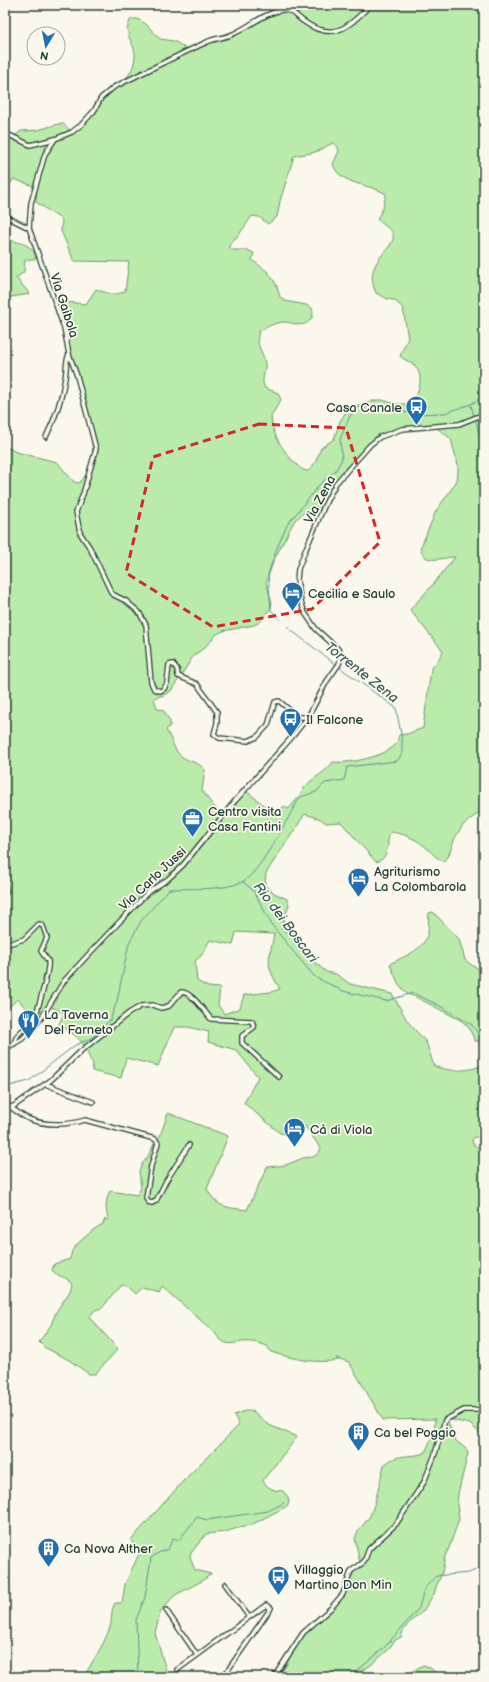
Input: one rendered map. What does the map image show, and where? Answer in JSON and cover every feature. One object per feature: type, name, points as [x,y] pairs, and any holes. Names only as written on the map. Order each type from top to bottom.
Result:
[{"type":"street","points":[[5,133],[30,145],[55,139],[72,132],[82,125],[94,111],[101,98],[114,87],[209,41],[233,34],[273,12],[288,10],[295,13],[314,28],[333,31],[341,30],[351,23],[370,5]]},
{"type":"street","points":[[5,216],[29,228],[31,203],[34,191],[45,154],[55,139]]},
{"type":"street","name":"Via Gaibola","points":[[29,228],[64,328],[69,354],[65,361],[65,379],[56,412],[46,437]]},
{"type":"street","points":[[69,354],[77,376],[96,449],[83,494],[76,512],[80,533],[90,548],[112,594],[126,601],[139,612],[146,625],[151,682],[154,689],[160,691],[164,689],[167,683],[169,665],[173,664],[177,669],[178,676],[197,684],[217,712],[217,722],[214,734],[219,738],[248,741],[257,737],[268,725],[275,702],[279,701],[298,718],[308,717]]},
{"type":"street","name":"Via Zena","points":[[332,673],[339,664],[341,655],[338,650],[316,629],[305,613],[301,602],[297,580],[298,569],[305,551],[326,502],[336,483],[370,445],[380,437],[402,429],[459,424],[484,414]]},
{"type":"street","name":"Via Carlo Jussi","points":[[5,1050],[32,1030],[42,1017],[64,981],[147,893],[168,879],[183,865],[235,800],[308,717],[332,673]]},
{"type":"street","points":[[5,885],[5,894]]},
{"type":"street","points":[[5,945],[24,938],[39,924],[43,926],[46,938],[41,951],[48,961],[48,969],[35,1015],[32,1021],[16,1036],[14,1044]]},
{"type":"street","points":[[10,1107],[46,1084],[81,1051],[129,1013],[141,1006],[153,1005],[160,1008],[169,1006],[178,994],[184,992],[190,995],[211,1019],[252,1020],[254,1026],[242,1036],[242,1043],[279,1077]]},
{"type":"street","points":[[46,1084],[93,1102]]},
{"type":"street","points":[[5,1105],[36,1121],[52,1123],[78,1122],[85,1120],[155,1139],[158,1144],[151,1166],[146,1198],[148,1202],[152,1203],[156,1201],[166,1181],[189,1146]]},
{"type":"street","points":[[274,1677],[303,1632],[331,1608],[343,1594],[351,1571],[364,1562],[369,1549],[396,1524],[424,1482],[434,1457],[445,1420],[464,1410],[484,1410]]},
{"type":"street","points":[[225,1584],[249,1617]]},
{"type":"street","points":[[176,1670],[266,1605],[271,1608],[223,1677]]},
{"type":"street","points":[[166,1610],[197,1655]]},
{"type":"highlighted area","points":[[259,424],[346,428],[380,542],[312,609],[213,627],[126,573],[153,457]]},
{"type":"green space","points":[[270,5],[484,5],[484,809],[463,825],[455,838],[448,857],[443,861],[437,858],[416,840],[408,836],[390,832],[386,854],[381,860],[376,862],[341,822],[326,823],[321,819],[305,814],[266,873],[265,885],[274,893],[287,899],[289,905],[281,929],[290,934],[299,948],[326,972],[336,974],[350,984],[392,994],[408,1022],[426,1042],[434,1066],[452,1070],[466,1070],[479,1067],[484,1064],[484,1136],[475,1137],[472,1140],[473,1144],[484,1152],[484,1266],[481,1265],[484,1267],[484,1437],[470,1424],[447,1419],[455,1440],[466,1449],[468,1453],[458,1494],[457,1504],[459,1519],[445,1556],[442,1573],[434,1594],[423,1611],[409,1623],[403,1631],[401,1637],[394,1641],[389,1649],[371,1665],[352,1677],[277,1677],[287,1664],[298,1637],[337,1599],[347,1576],[354,1567],[360,1563],[355,1539],[357,1533],[370,1516],[384,1465],[398,1457],[425,1453],[434,1432],[435,1419],[383,1420],[349,1362],[336,1358],[339,1360],[305,1360],[271,1352],[267,1346],[253,1342],[231,1344],[223,1342],[215,1333],[162,1286],[159,1292],[142,1287],[135,1294],[127,1286],[121,1285],[102,1308],[95,1310],[89,1317],[118,1349],[95,1374],[89,1374],[69,1360],[44,1347],[39,1342],[51,1325],[56,1312],[70,1291],[72,1284],[67,1279],[54,1273],[52,1270],[54,1264],[70,1259],[72,1251],[76,1245],[93,1230],[103,1224],[105,1219],[109,1220],[106,1206],[110,1191],[137,1195],[141,1188],[139,1171],[160,1136],[168,1113],[228,1136],[207,1189],[211,1196],[223,1206],[247,1210],[267,1167],[286,1165],[303,1158],[313,1157],[318,1154],[321,1149],[305,1126],[299,1124],[286,1134],[280,1133],[244,1103],[258,1077],[236,1050],[208,1042],[209,1032],[188,1027],[174,1027],[158,1066],[126,1058],[121,1078],[92,1071],[93,1063],[84,1045],[74,1035],[59,1024],[64,1013],[49,1006],[37,1022],[18,999],[5,1010],[5,446],[16,452],[57,462],[74,482],[79,483],[87,473],[91,464],[93,453],[92,441],[67,343],[54,301],[86,304],[96,289],[110,294],[122,293],[125,291],[129,262],[74,261],[61,231],[62,220],[36,202],[37,187],[13,179],[5,195],[5,136],[12,138],[21,131],[38,130],[62,123],[71,131],[86,120],[94,111],[101,98],[131,72],[135,52],[128,34],[128,25],[131,19],[137,19],[146,24],[160,39],[174,41],[185,48],[192,48],[215,39],[227,37],[271,13]],"holes":[[[333,143],[338,147],[339,151],[333,164],[336,171],[348,180],[386,194],[383,208],[377,219],[392,232],[393,240],[376,264],[373,272],[373,282],[376,293],[388,299],[394,300],[403,308],[408,338],[400,356],[417,369],[420,384],[411,404],[395,404],[377,400],[351,407],[340,421],[334,439],[321,448],[316,461],[309,471],[306,471],[301,469],[284,450],[273,429],[271,416],[281,400],[278,393],[265,388],[263,379],[265,364],[258,345],[258,336],[259,331],[280,322],[301,325],[307,323],[313,316],[312,308],[306,305],[285,301],[280,297],[276,284],[268,272],[252,260],[254,253],[247,250],[231,250],[229,246],[252,216],[259,217],[268,224],[277,217],[280,201],[294,156],[312,153]],[[437,428],[451,439],[458,465],[457,480],[436,511],[420,549],[423,554],[430,559],[455,557],[410,610],[443,651],[436,664],[432,666],[423,728],[407,734],[399,735],[396,744],[384,753],[357,761],[333,762],[327,769],[305,787],[288,809],[284,806],[276,815],[245,790],[224,813],[215,808],[202,791],[205,770],[199,765],[184,758],[176,751],[166,730],[170,726],[170,721],[163,710],[157,709],[154,698],[171,691],[194,655],[204,648],[217,634],[223,631],[254,625],[260,622],[271,608],[272,603],[266,582],[274,560],[295,520],[305,512],[321,509],[334,488],[380,436],[406,429]],[[236,932],[274,934],[269,962],[272,973],[280,989],[271,992],[244,995],[240,1008],[224,1014],[218,1005],[220,988],[208,987],[197,981],[195,961],[201,956],[210,940],[233,945]]]},
{"type":"green space","points":[[9,240],[27,245],[35,254],[36,259],[25,260],[24,272],[16,278],[30,294],[5,298],[5,242]]},
{"type":"green space","points":[[433,912],[459,939],[465,960],[484,971],[484,1042],[475,1041],[469,1028],[462,1021],[416,997],[407,994],[398,983],[390,964],[413,952],[423,944],[428,932],[429,913]]},
{"type":"green space","points":[[245,1411],[253,1411],[269,1425],[297,1437],[263,1480],[266,1485],[271,1488],[283,1491],[288,1497],[289,1502],[287,1506],[251,1525],[225,1532],[206,1534],[191,1553],[190,1558],[195,1570],[211,1574],[202,1581],[175,1595],[161,1610],[155,1633],[168,1677],[84,1677],[107,1636],[115,1603],[122,1603],[125,1584],[139,1554],[131,1540],[185,1479],[239,1425],[234,1415]]},
{"type":"green space","points":[[423,1665],[429,1667],[441,1677],[403,1677]]},
{"type":"waterway","name":"Torrente Zena","points":[[336,665],[291,630],[271,610],[268,574],[287,525],[321,483],[336,470],[342,459],[340,439],[350,416],[357,407],[384,408],[414,414],[445,413],[471,404],[484,396]]},
{"type":"waterway","points":[[471,405],[474,416]]},
{"type":"waterway","points":[[476,421],[484,453]]},
{"type":"waterway","name":"Torrente Zena","points":[[5,1087],[29,1081],[74,1046],[93,1037],[110,1020],[117,1001],[129,943],[141,921],[169,889],[216,888],[242,882],[249,877],[265,857],[300,797],[316,792],[325,783],[344,780],[347,767],[397,761],[402,754],[402,739],[396,708],[339,667]]},
{"type":"waterway","name":"Rio dei Boscari","points":[[243,882],[253,890],[272,925],[315,977],[343,991],[386,1001],[413,993],[440,1006],[472,1025],[480,1036],[484,1037]]},
{"type":"waterway","points":[[138,1677],[136,1620],[145,1597],[151,1558],[168,1549],[173,1538],[179,1540],[197,1517],[207,1520],[268,1511],[284,1503]]},
{"type":"waterway","points":[[350,1677],[384,1648],[419,1608],[424,1589],[436,1576],[469,1573],[484,1566]]},
{"type":"place","name":"Casa Canale","points":[[417,426]]},
{"type":"place","name":"Cecilia e Saulo","points":[[293,612]]},
{"type":"place","name":"Il Falcone","points":[[291,738]]},
{"type":"place","name":"Centro visita Casa Fantini","points":[[193,838]]},
{"type":"place","name":"Agriturismo La Colombarola","points":[[358,898]]},
{"type":"place","name":"La Taverna Del Farneto","points":[[29,1040]]},
{"type":"place","name":"Cà di Viola","points":[[295,1148]]},
{"type":"place","name":"Ca bel Poggio","points":[[358,1452]]},
{"type":"place","name":"Ca Nova Alther","points":[[49,1568]]},
{"type":"place","name":"Villaggio Martino Don Min","points":[[279,1596]]}]
